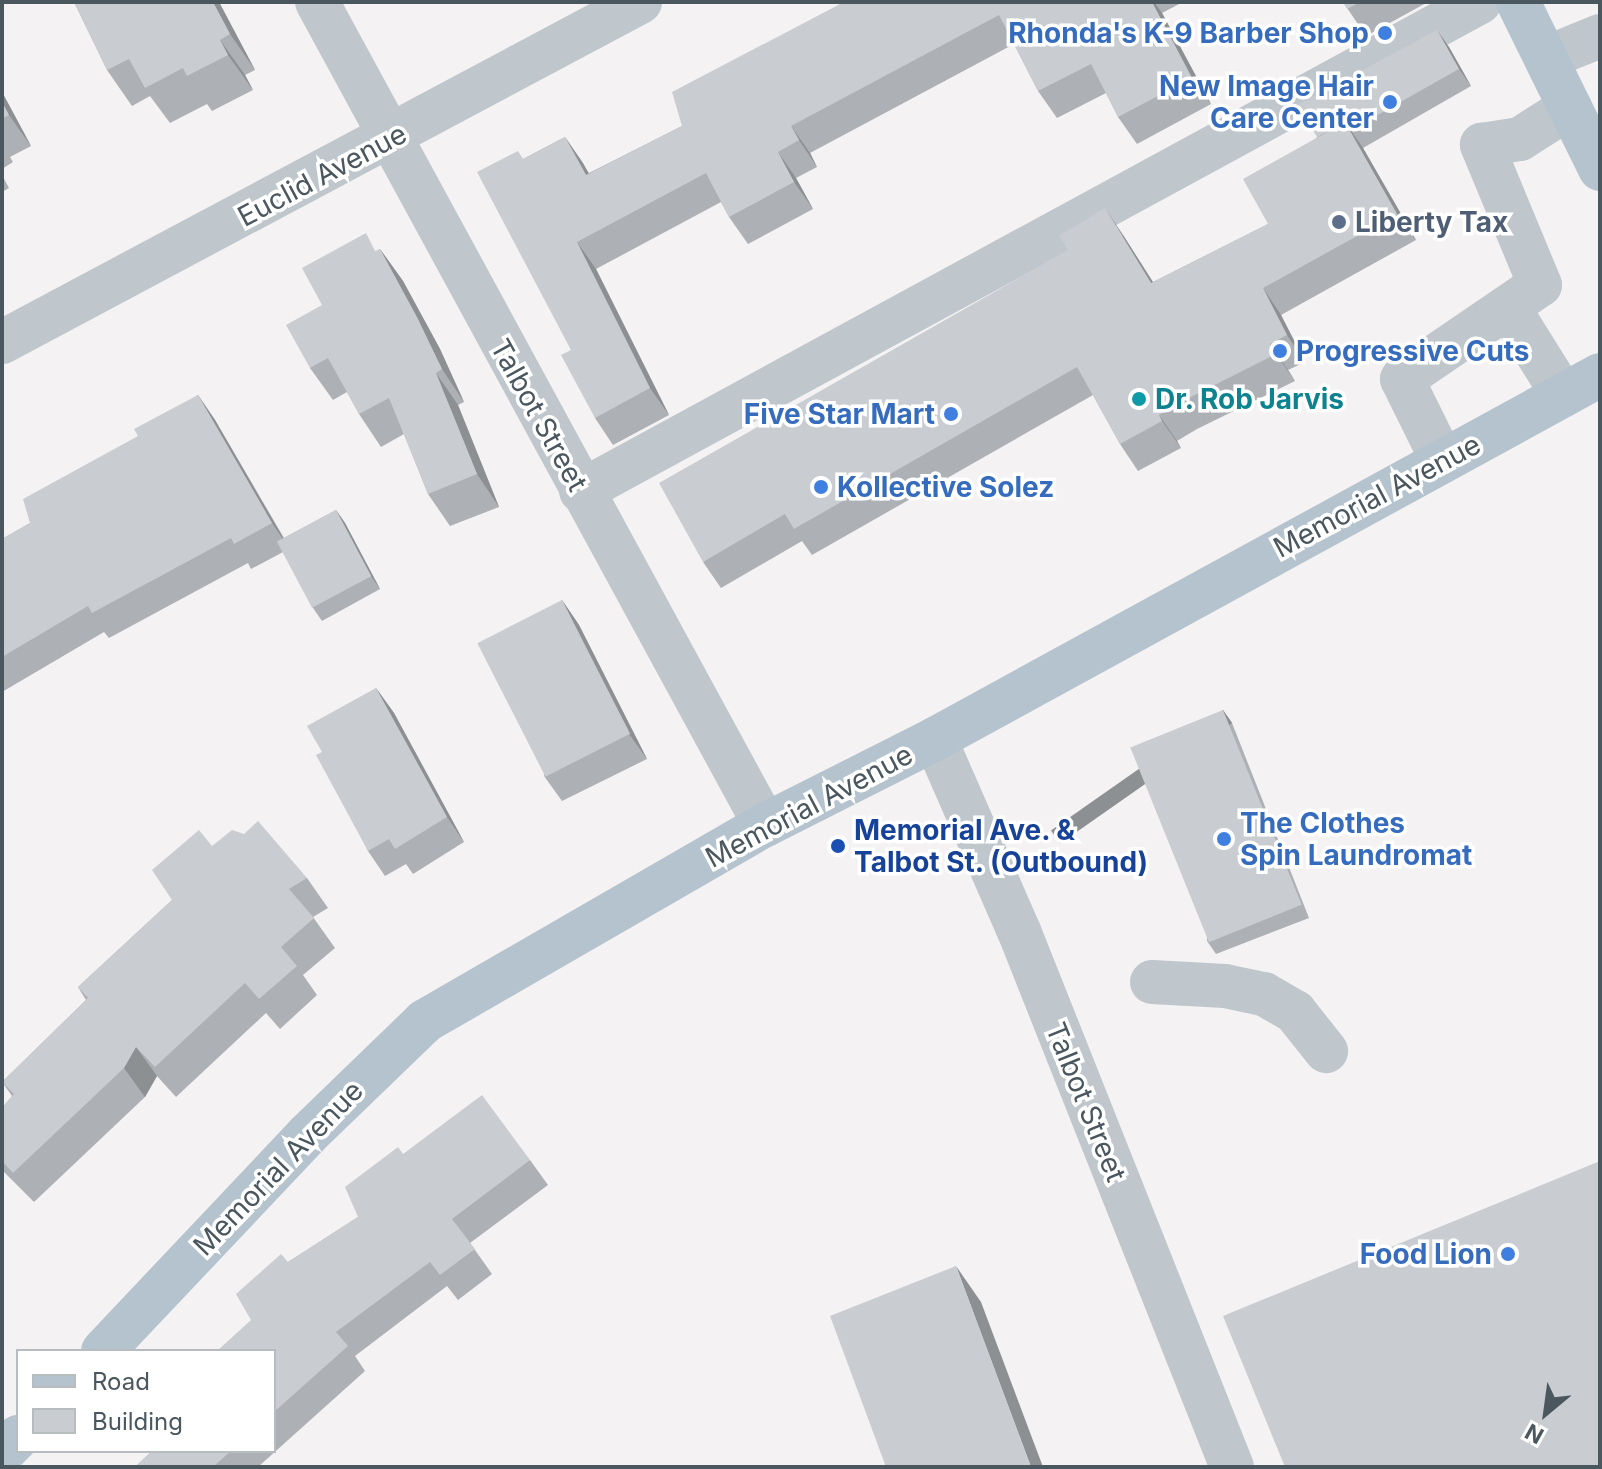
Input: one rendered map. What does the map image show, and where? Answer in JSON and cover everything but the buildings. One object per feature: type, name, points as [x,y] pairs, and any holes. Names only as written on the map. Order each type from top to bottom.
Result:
[{"type":"main road","points":[[1518,2],[1600,169]]},
{"type":"main road","name":"Memorial Avenue","points":[[105,1349],[307,1135],[425,1021],[765,825],[935,739],[1582,385]]},
{"type":"street","name":"Talbot Street","points":[[317,2],[389,140],[765,825]]},
{"type":"street","name":"Euclid Avenue","points":[[2,342],[389,140],[640,2]]},
{"type":"street","points":[[581,491],[1480,2]]},
{"type":"street","points":[[1546,58],[1600,36]]},
{"type":"street","points":[[1442,460],[1402,379],[1540,285],[1482,145],[1520,139],[1570,107]]},
{"type":"street","points":[[1508,307],[1582,385]]},
{"type":"street","name":"Talbot Street","points":[[935,739],[1019,931],[1232,1467]]},
{"type":"street","points":[[1152,982],[1225,986],[1264,994],[1295,1012],[1326,1051]]},
{"type":"place","name":"Rhonda's K-9 Barber Shop","points":[[1385,33]]},
{"type":"place","name":"New Image Hair Care Center","points":[[1390,102]]},
{"type":"place","name":"Liberty Tax","points":[[1339,222]]},
{"type":"place","name":"Progressive Cuts","points":[[1280,351]]},
{"type":"place","name":"Dr. Rob Jarvis","points":[[1139,399]]},
{"type":"place","name":"Five Star Mart","points":[[951,414]]},
{"type":"place","name":"Kollective Solez","points":[[821,487]]},
{"type":"place","name":"The Clothes Spin Laundromat","points":[[1224,839]]},
{"type":"place","name":"Memorial Ave. & Talbot St. (Outbound)","points":[[838,846]]},
{"type":"place","name":"Food Lion","points":[[1508,1254]]}]
